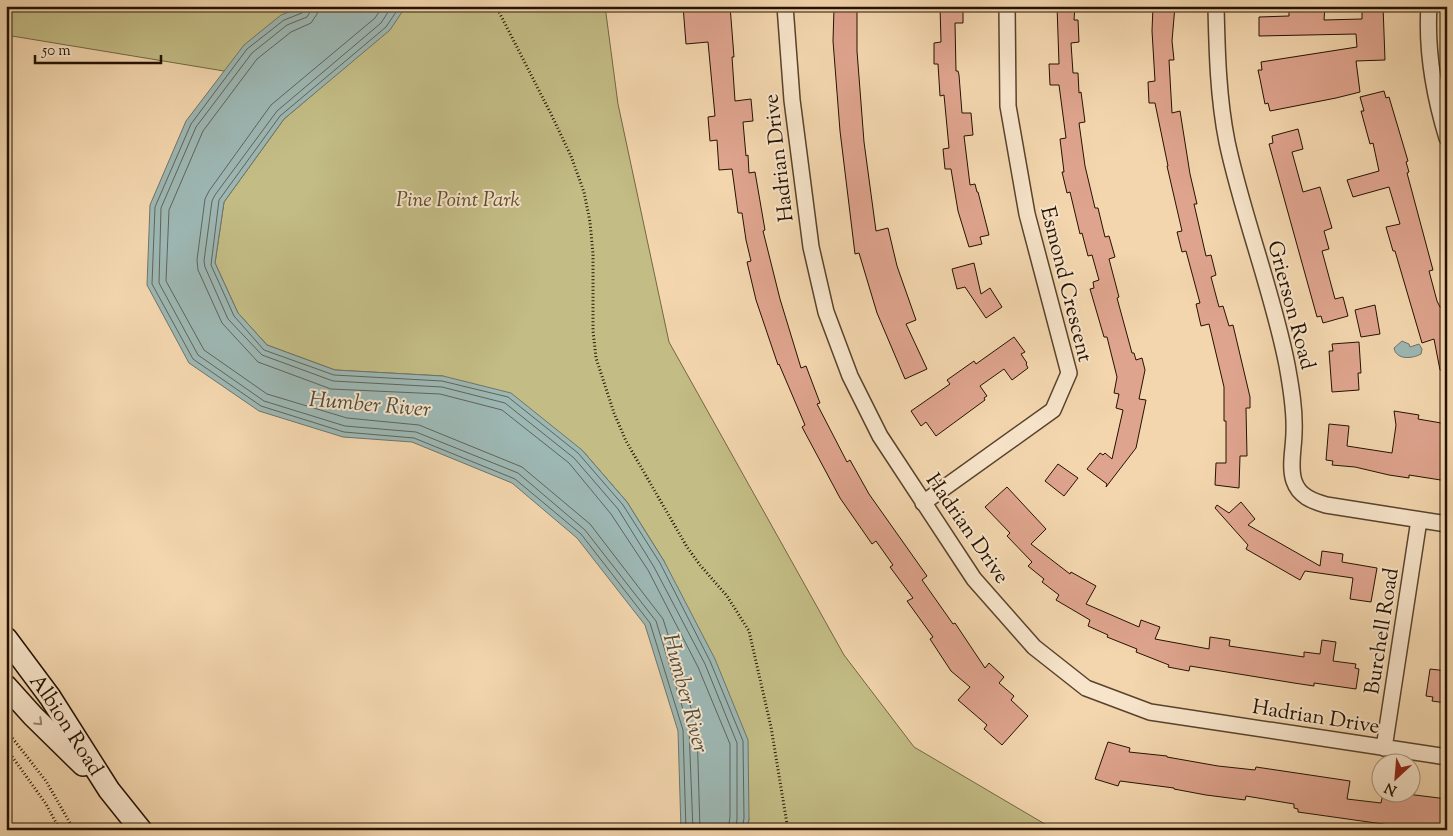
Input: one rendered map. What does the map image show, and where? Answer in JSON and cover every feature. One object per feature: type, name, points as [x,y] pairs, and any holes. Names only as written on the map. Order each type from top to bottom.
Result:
[{"type":"main road","name":"Albion Road","points":[[6,638],[50,697],[109,790],[141,830]]},
{"type":"main road","name":"Albion Road","points":[[6,686],[33,716],[109,790]]},
{"type":"street","name":"Hadrian Drive","points":[[785,6],[792,100],[811,247],[826,312],[850,376],[880,436],[974,579],[1016,627],[1034,647],[1086,688],[1150,712],[1447,757]]},
{"type":"street","name":"Esmond Crescent","points":[[923,503],[1053,410],[1069,373],[1027,214],[1008,106],[1007,6]]},
{"type":"street","name":"Grierson Road","points":[[1216,6],[1217,54],[1227,141],[1281,341],[1291,388],[1294,430],[1292,470],[1294,482],[1299,491],[1306,497],[1326,506],[1447,524]]},
{"type":"street","points":[[1430,6],[1430,58],[1437,105],[1447,138]]},
{"type":"street","name":"Burchell Road","points":[[1384,748],[1419,520]]},
{"type":"path","points":[[496,6],[552,114],[571,156],[584,192],[590,222],[593,254],[593,331],[596,358],[614,413],[626,441],[687,547],[727,596],[749,631],[770,727],[788,830]]},
{"type":"path","points":[[6,730],[46,781],[74,830]]},
{"type":"path","points":[[6,748],[46,804],[60,830]]},
{"type":"green space","name":"Pine Point Park","points":[[6,6],[605,6],[618,104],[669,342],[844,655],[914,747],[1055,830],[747,830],[749,819],[664,561],[627,502],[582,450],[443,376],[335,370],[267,345],[238,313],[215,263],[224,202],[284,119],[317,91],[224,71],[6,35]]},
{"type":"water","name":"Humber River","points":[[305,6],[406,6],[390,30],[284,119],[224,202],[215,263],[238,313],[267,345],[335,370],[443,376],[511,393],[582,450],[627,502],[664,561],[715,659],[748,740],[749,819],[747,830],[681,830],[678,731],[645,625],[577,538],[512,483],[412,442],[343,437],[259,411],[189,363],[147,285],[150,205],[186,121],[244,45],[281,15]]},
{"type":"water","points":[[1402,341],[1409,344],[1410,347],[1419,344],[1422,349],[1421,354],[1413,357],[1398,355],[1394,348]]},
{"type":"building","points":[[683,6],[730,6],[735,101],[751,99],[753,121],[743,122],[749,173],[755,172],[765,230],[763,231],[780,299],[801,368],[806,366],[820,403],[817,404],[847,462],[850,460],[869,494],[927,576],[922,580],[953,624],[955,623],[985,668],[989,663],[1004,677],[999,683],[1014,696],[1011,700],[1028,716],[1002,745],[984,729],[987,725],[958,700],[970,687],[951,671],[930,639],[933,637],[907,601],[913,598],[890,567],[893,565],[876,541],[872,544],[840,498],[802,427],[805,425],[778,365],[756,300],[747,262],[751,261],[742,213],[738,213],[732,169],[719,170],[717,140],[710,141],[708,117],[715,116],[708,42],[686,44]]},
{"type":"building","points":[[940,6],[963,6],[963,23],[955,23],[956,71],[958,71],[959,75],[962,113],[971,113],[973,135],[964,136],[970,185],[975,184],[989,235],[980,237],[982,244],[969,247],[958,211],[951,169],[945,169],[943,149],[949,148],[944,95],[940,96],[938,64],[934,64],[934,43],[941,42]]},
{"type":"building","points":[[1057,6],[1075,6],[1074,20],[1078,20],[1079,42],[1071,43],[1073,73],[1078,73],[1079,93],[1081,92],[1085,122],[1079,123],[1085,166],[1095,208],[1098,208],[1105,237],[1109,236],[1115,257],[1109,259],[1132,353],[1134,353],[1136,360],[1142,358],[1145,370],[1139,399],[1146,400],[1136,448],[1106,487],[1107,484],[1087,469],[1100,453],[1103,455],[1105,453],[1112,459],[1123,410],[1116,408],[1119,394],[1114,393],[1117,377],[1107,337],[1104,337],[1090,289],[1094,288],[1093,282],[1099,280],[1092,255],[1088,256],[1082,233],[1080,234],[1070,192],[1067,193],[1062,172],[1064,172],[1060,139],[1066,138],[1059,85],[1050,85],[1049,64],[1059,64]]},
{"type":"building","points":[[1153,6],[1175,6],[1172,41],[1174,60],[1169,60],[1172,113],[1180,111],[1197,204],[1194,204],[1206,256],[1211,255],[1216,275],[1211,277],[1219,307],[1223,306],[1229,326],[1233,325],[1250,397],[1250,408],[1246,408],[1247,456],[1240,456],[1239,488],[1215,485],[1216,463],[1226,463],[1224,387],[1209,324],[1201,326],[1196,304],[1200,303],[1186,251],[1182,252],[1177,232],[1182,231],[1155,103],[1149,103],[1148,82],[1155,81],[1152,31]]},
{"type":"building","points":[[1289,6],[1325,6],[1324,20],[1362,19],[1362,6],[1383,6],[1385,60],[1356,61],[1360,92],[1270,111],[1268,103],[1265,104],[1258,70],[1262,70],[1261,62],[1357,47],[1356,34],[1259,36],[1259,17],[1289,16]]},
{"type":"building","points":[[834,8],[857,8],[857,51],[864,142],[876,231],[888,228],[897,266],[916,320],[906,324],[927,369],[905,379],[877,313],[859,253],[855,254],[840,131],[833,41]]},
{"type":"building","points":[[1384,91],[1386,98],[1389,97],[1408,161],[1406,162],[1409,172],[1407,173],[1433,270],[1429,271],[1437,301],[1440,307],[1444,307],[1447,317],[1447,370],[1440,370],[1434,339],[1422,343],[1386,227],[1400,224],[1389,187],[1353,197],[1347,180],[1379,171],[1373,143],[1370,144],[1361,111],[1364,111],[1360,97]]},
{"type":"building","points":[[1298,129],[1303,149],[1292,152],[1303,192],[1320,187],[1332,228],[1324,231],[1329,249],[1322,251],[1335,299],[1343,297],[1348,316],[1323,323],[1321,316],[1317,317],[1269,144],[1273,143],[1272,136]]},
{"type":"building","points":[[974,263],[981,294],[990,288],[1002,307],[986,318],[965,287],[957,289],[952,269]]},
{"type":"building","points":[[1375,305],[1380,334],[1361,337],[1355,310]]},
{"type":"building","points":[[1014,337],[1025,352],[1021,354],[1028,368],[1012,380],[1004,369],[980,386],[987,396],[984,398],[985,400],[936,436],[926,422],[921,426],[911,411],[950,384],[947,380],[974,361],[976,364]]},
{"type":"building","points":[[1359,342],[1361,373],[1358,373],[1359,390],[1332,392],[1329,351],[1333,351],[1332,344]]},
{"type":"building","points":[[1394,411],[1419,415],[1418,419],[1447,424],[1442,459],[1447,460],[1447,481],[1409,475],[1409,478],[1389,475],[1355,467],[1332,465],[1333,461],[1326,460],[1329,424],[1349,426],[1347,446],[1392,453],[1396,425]]},
{"type":"building","points":[[1058,464],[1078,478],[1064,496],[1045,481]]},
{"type":"building","points":[[1007,487],[1046,529],[1031,544],[1070,574],[1071,572],[1096,586],[1086,604],[1139,627],[1141,620],[1160,627],[1155,639],[1209,649],[1210,637],[1230,640],[1229,646],[1304,657],[1304,652],[1320,654],[1322,640],[1336,642],[1333,661],[1356,664],[1355,668],[1359,669],[1356,689],[1314,683],[1314,686],[1190,666],[1189,671],[1168,667],[1169,665],[1136,652],[1137,649],[1107,637],[1108,635],[1088,626],[1090,620],[1056,600],[1059,595],[1042,582],[1044,579],[1028,566],[1032,562],[1007,536],[1010,533],[985,507]]},
{"type":"building","points":[[1241,502],[1255,519],[1248,525],[1320,566],[1322,551],[1343,554],[1342,562],[1377,568],[1371,602],[1350,599],[1353,578],[1305,571],[1300,580],[1246,549],[1248,545],[1215,508],[1217,505],[1229,513]]},
{"type":"building","points":[[1430,669],[1447,671],[1446,703],[1432,701],[1433,697],[1426,696]]},
{"type":"building","points":[[1108,742],[1130,748],[1129,752],[1167,756],[1218,766],[1255,770],[1256,767],[1350,781],[1347,799],[1370,802],[1370,804],[1420,804],[1420,796],[1447,799],[1447,830],[1429,830],[1298,812],[1298,809],[1294,808],[1294,804],[1246,796],[1245,800],[1120,781],[1118,786],[1095,779]]}]
